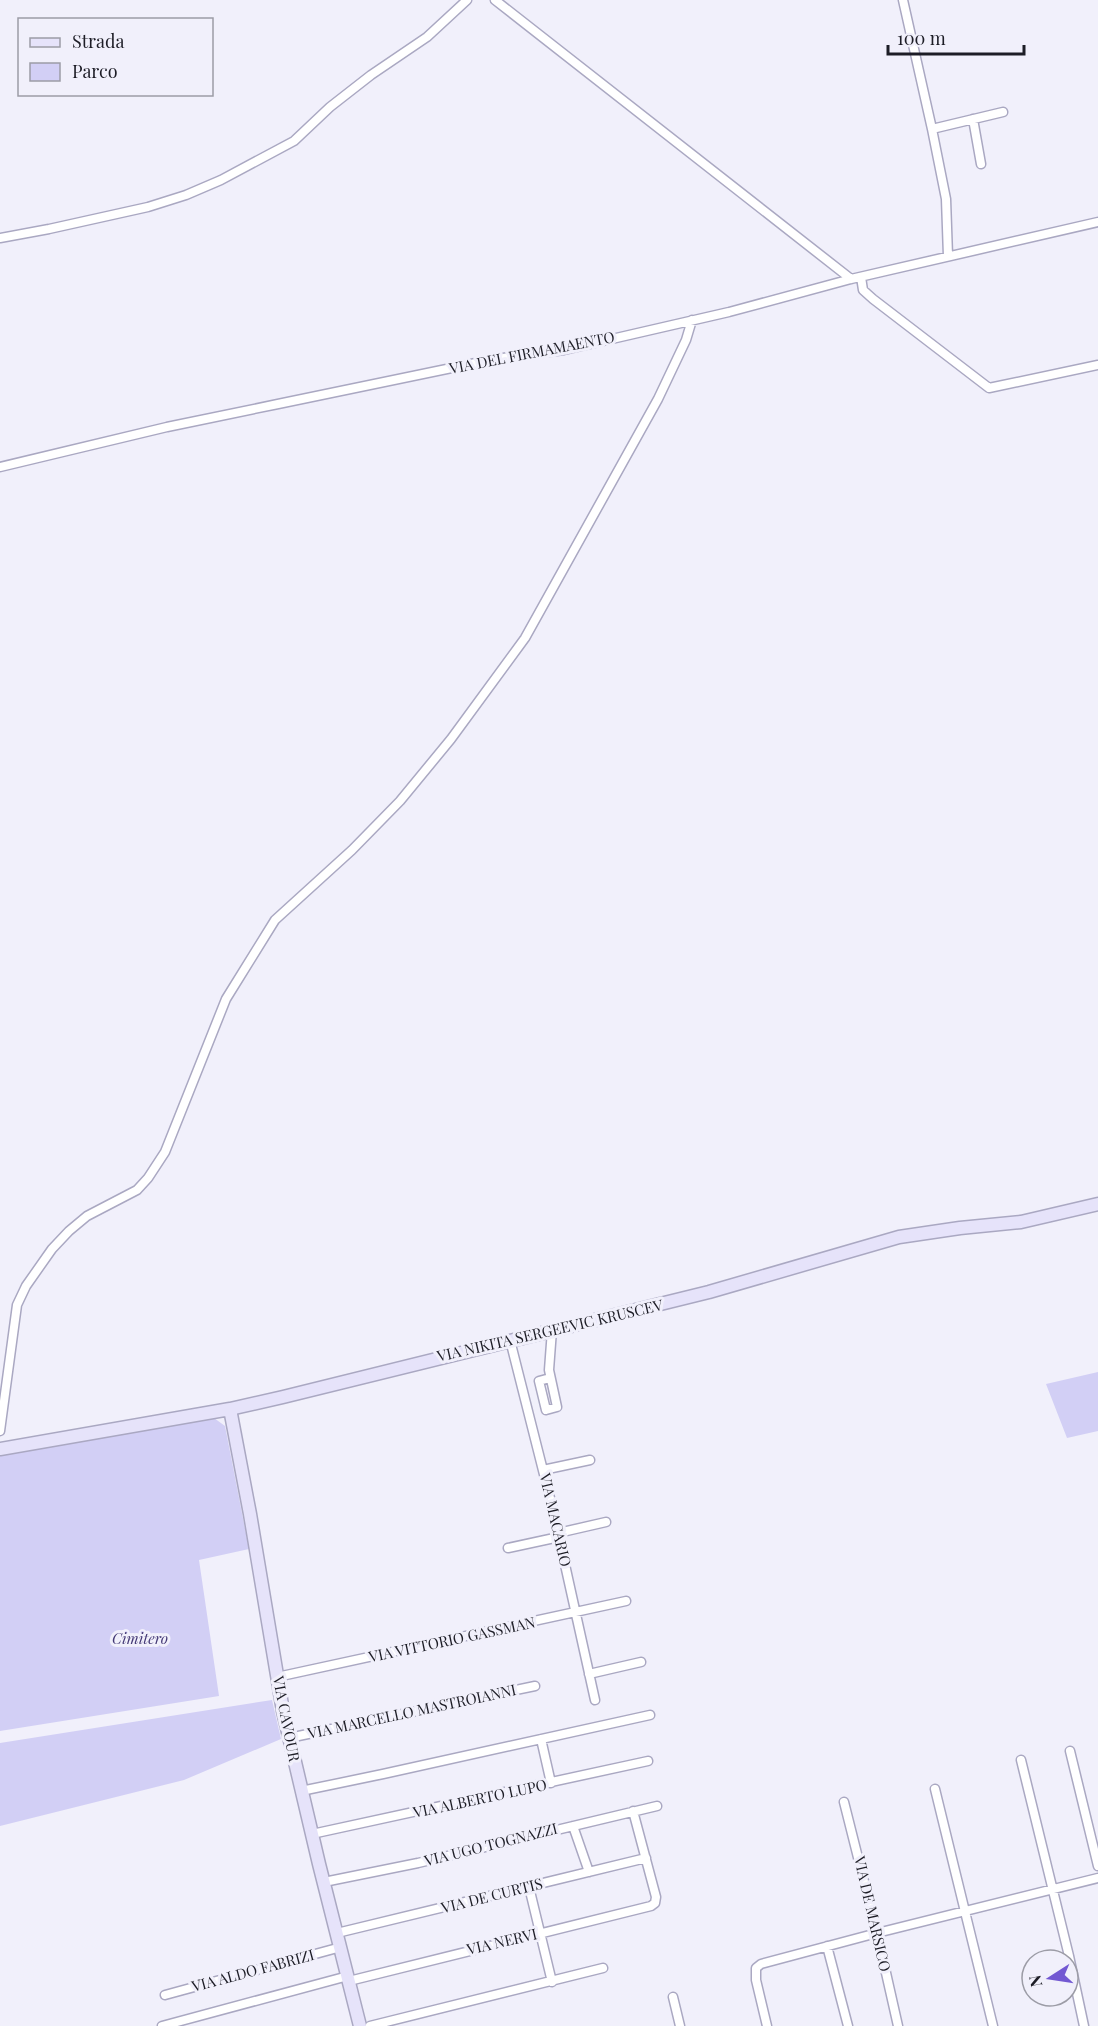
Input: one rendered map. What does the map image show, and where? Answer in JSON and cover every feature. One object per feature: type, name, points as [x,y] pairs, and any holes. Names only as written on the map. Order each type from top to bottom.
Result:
[{"type":"main road","name":"VIA NIKITA SERGEEVIC KRUSCEV","points":[[0,1449],[230,1409],[709,1292],[899,1236],[1021,1222],[1098,1204]]},
{"type":"main road","name":"VIA CAVOUR","points":[[230,1409],[289,1738],[360,2026]]},
{"type":"street","points":[[0,238],[148,207],[186,195],[221,180],[294,141],[330,107],[371,75],[427,37],[467,0]]},
{"type":"street","points":[[495,0],[856,278],[863,290],[873,299],[989,388],[1098,365]]},
{"type":"street","points":[[903,0],[946,199],[948,256]]},
{"type":"street","points":[[932,129],[1003,112]]},
{"type":"street","points":[[973,120],[981,164]]},
{"type":"street","name":"VIA DEL FIRMAMAENTO","points":[[0,467],[256,408],[495,359],[564,350],[856,278],[1098,222]]},
{"type":"street","points":[[0,1431],[17,1305],[26,1286],[52,1249],[69,1231],[87,1216],[137,1190],[148,1178],[165,1152],[226,999],[276,920],[352,850],[400,801],[451,739],[525,638],[658,399],[686,340],[692,320]]},
{"type":"street","points":[[550,1378],[539,1381],[546,1410],[557,1407],[550,1378],[552,1330]]},
{"type":"street","name":"VIA MACARIO","points":[[510,1340],[559,1535],[595,1700]]},
{"type":"street","points":[[527,1409],[544,1405]]},
{"type":"street","points":[[543,1470],[590,1460]]},
{"type":"street","points":[[508,1548],[606,1522]]},
{"type":"street","name":"VIA VITTORIO GASSMAN","points":[[277,1677],[626,1601]]},
{"type":"street","points":[[589,1674],[641,1662]]},
{"type":"street","name":"VIA MARCELLO MASTROIANNI","points":[[289,1738],[535,1686]]},
{"type":"street","points":[[301,1791],[650,1715]]},
{"type":"street","points":[[541,1739],[551,1783]]},
{"type":"street","points":[[1070,1751],[1098,1866]]},
{"type":"street","points":[[1021,1760],[1084,2026]]},
{"type":"street","name":"VIA ALBERTO LUPO","points":[[312,1834],[648,1761]]},
{"type":"street","points":[[934,1789],[993,2026]]},
{"type":"street","name":"VIA DE MARSICO","points":[[844,1802],[878,1933],[898,2026]]},
{"type":"street","name":"VIA UGO TOGNAZZI","points":[[324,1882],[418,1863],[657,1806]]},
{"type":"street","points":[[633,1811],[646,1858]]},
{"type":"street","points":[[573,1826],[589,1872]]},
{"type":"street","name":"VIA DE CURTIS","points":[[338,1933],[646,1858]]},
{"type":"street","name":"VIA NERVI","points":[[162,2026],[348,1978],[651,1906],[655,1903],[656,1897],[646,1858]]},
{"type":"street","points":[[767,2026],[756,1980],[756,1968],[761,1964],[1098,1878]]},
{"type":"street","points":[[529,1887],[552,1982]]},
{"type":"street","points":[[827,1946],[848,2026]]},
{"type":"street","name":"VIA ALDO FABRIZI","points":[[165,1995],[341,1947]]},
{"type":"street","points":[[370,2026],[603,1968]]},
{"type":"street","points":[[673,1996],[680,2026]]},
{"type":"green space","points":[[1098,1372],[1098,1431],[1067,1438],[1046,1384]]},
{"type":"green space","name":"Cimitero","points":[[214,1418],[225,1426],[249,1549],[199,1560],[219,1696],[0,1731],[0,1455]]},
{"type":"green space","points":[[272,1700],[281,1739],[184,1780],[0,1826],[0,1743]]}]
